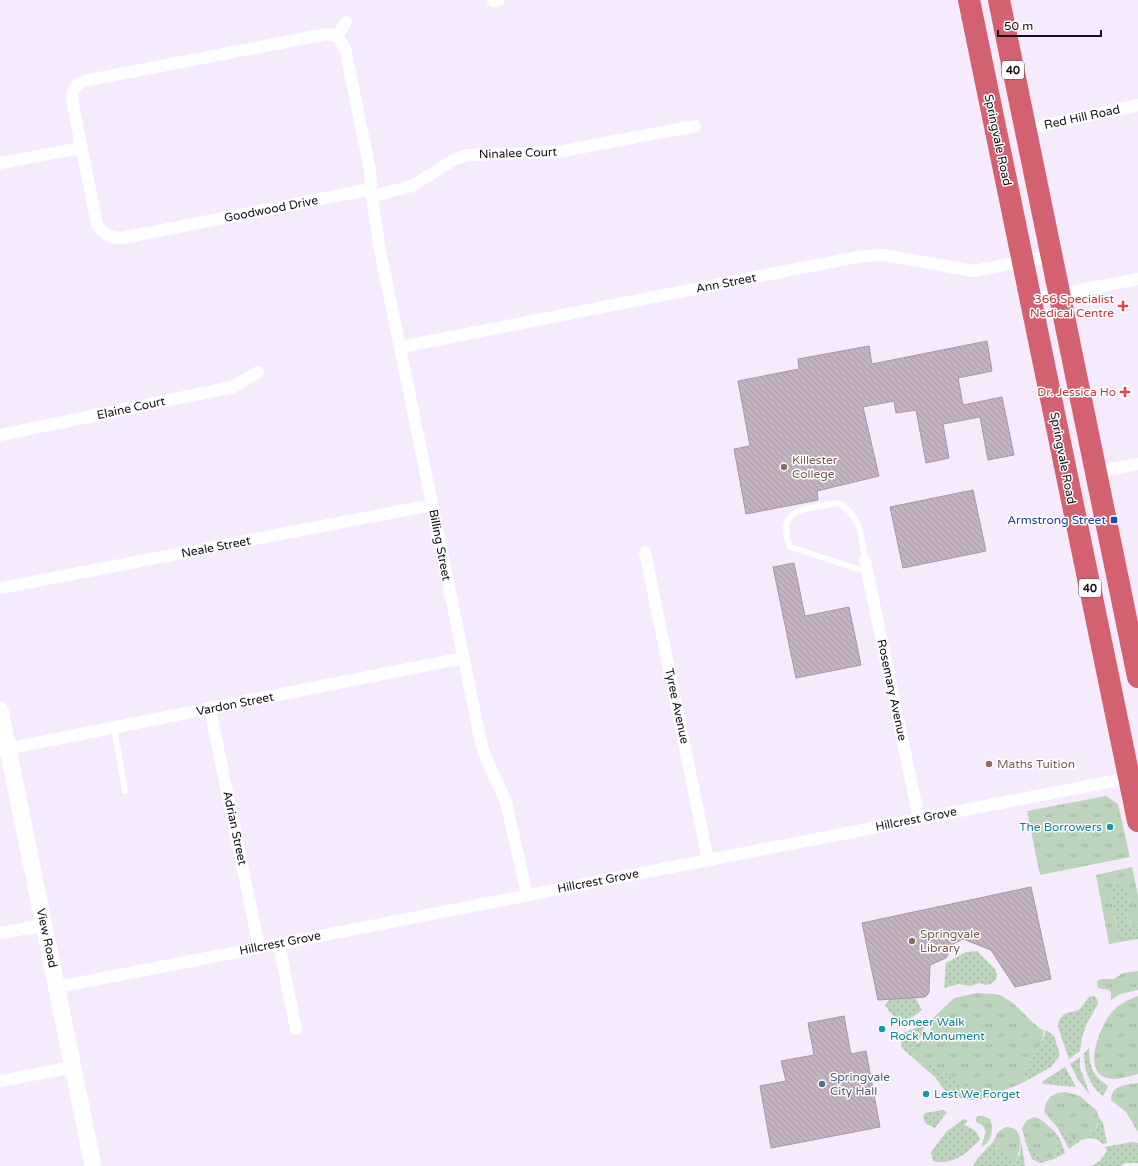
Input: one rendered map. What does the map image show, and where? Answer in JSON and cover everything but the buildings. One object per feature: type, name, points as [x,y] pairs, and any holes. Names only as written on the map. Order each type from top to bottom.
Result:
[{"type":"highway","name":"Springvale Road","points":[[969,0],[1031,300],[1131,750],[1138,821]]},
{"type":"highway","name":"40","points":[[999,0],[1138,677]]},
{"type":"street","points":[[346,22],[337,36],[343,43],[346,53],[370,170],[372,193]]},
{"type":"street","name":"Goodwood Drive","points":[[337,36],[327,34],[316,35],[80,83],[74,88],[72,97],[97,224],[103,232],[117,238],[372,193]]},
{"type":"street","name":"Red Hill Road","points":[[1026,129],[1138,105]]},
{"type":"street","name":"Ninalee Court","points":[[372,193],[412,186],[455,159],[468,155],[552,153],[695,126]]},
{"type":"street","points":[[0,163],[81,148]]},
{"type":"street","name":"Billing Street","points":[[372,193],[379,245],[401,347],[463,658],[484,753],[506,802],[527,895]]},
{"type":"street","name":"Ann Street","points":[[401,347],[871,255],[884,255],[974,271],[1051,256]]},
{"type":"street","points":[[1031,300],[1138,279]]},
{"type":"street","name":"Elaine Court","points":[[0,435],[233,387],[258,372]]},
{"type":"street","points":[[1096,472],[1138,464]]},
{"type":"street","name":"Neale Street","points":[[0,588],[432,505]]},
{"type":"street","name":"Tyree Avenue","points":[[645,552],[708,860]]},
{"type":"street","name":"Rosemary Avenue","points":[[866,566],[919,819]]},
{"type":"street","name":"Vardon Street","points":[[4,749],[463,658]]},
{"type":"street","name":"Adrian Street","points":[[210,709],[259,947]]},
{"type":"street","name":"View Road","points":[[0,710],[4,749],[45,925],[93,1166]]},
{"type":"street","name":"Hillcrest Grove","points":[[58,987],[1134,777]]},
{"type":"street","points":[[0,933],[45,925]]},
{"type":"street","points":[[278,944],[296,1030]]},
{"type":"street","points":[[0,1081],[73,1068]]},
{"type":"lane","points":[[839,503],[851,511],[861,530],[866,566],[790,547],[785,535],[785,524],[791,516],[799,511],[839,503]]},
{"type":"lane","points":[[114,728],[125,791]]},
{"type":"green space","points":[[1106,796],[1118,804],[1130,857],[1040,875],[1027,811]]},
{"type":"green space","points":[[1132,867],[1138,895],[1138,926],[1130,922],[1128,919],[1127,911],[1130,898],[1109,889],[1120,942],[1109,944],[1096,875]]},
{"type":"green space","points":[[1118,883],[1126,887],[1129,893],[1127,915],[1131,924],[1138,926],[1138,939],[1120,942],[1109,889]]},
{"type":"green space","points":[[977,951],[994,968],[997,974],[996,980],[991,984],[986,985],[979,983],[970,986],[959,984],[944,988],[946,963],[966,952]]},
{"type":"green space","points":[[1138,971],[1138,990],[1120,994],[1111,1000],[1111,993],[1109,990],[1098,988],[1097,981],[1101,979],[1114,979],[1123,973]]},
{"type":"green space","points":[[977,993],[997,994],[1006,998],[1044,1031],[1041,1044],[1021,1075],[1024,1082],[985,1099],[964,1084],[925,1062],[920,1064],[913,1058],[915,1045],[925,1038],[931,1029],[929,1022],[954,998]]},
{"type":"green space","points":[[1094,996],[1097,999],[1098,1004],[1087,1023],[1082,1037],[1080,1051],[1069,1059],[1058,1027],[1059,1020],[1064,1014],[1079,1010],[1089,997]]},
{"type":"green space","points":[[1138,996],[1138,1074],[1119,1079],[1107,1078],[1099,1074],[1095,1066],[1094,1057],[1099,1036],[1103,1026],[1112,1012],[1124,1002]]},
{"type":"green space","points":[[915,997],[922,1010],[911,1018],[902,1020],[897,1018],[885,1005],[890,999]]},
{"type":"green space","points":[[924,1025],[923,1033],[916,1043],[913,1058],[902,1048],[900,1038],[905,1032]]},
{"type":"green space","points":[[1046,1030],[1054,1036],[1060,1055],[1051,1067],[1024,1082],[1021,1075],[1041,1044]]},
{"type":"green space","points":[[1089,1048],[1091,1065],[1095,1074],[1108,1086],[1103,1096],[1094,1087],[1086,1072],[1084,1053]]},
{"type":"green space","points":[[1080,1057],[1080,1068],[1090,1095],[1079,1081],[1070,1064]]},
{"type":"green space","points":[[925,1062],[964,1083],[985,1099],[971,1100],[956,1097],[946,1092],[935,1077],[920,1064]]},
{"type":"green space","points":[[1065,1067],[1076,1087],[1042,1084],[1043,1081]]},
{"type":"green space","points":[[1138,1083],[1138,1132],[1126,1112],[1111,1100],[1114,1091],[1120,1087]]},
{"type":"green space","points":[[1065,1092],[1080,1096],[1097,1111],[1098,1117],[1096,1129],[1089,1138],[1084,1140],[1072,1137],[1057,1125],[1044,1111],[1046,1103],[1050,1097]]},
{"type":"green space","points":[[943,1110],[947,1112],[935,1128],[926,1124],[923,1117],[925,1113]]},
{"type":"green space","points":[[1097,1114],[1103,1123],[1107,1143],[1103,1144],[1096,1139],[1087,1138],[1093,1133],[1098,1125]]},
{"type":"green space","points":[[978,1116],[983,1116],[990,1119],[992,1127],[990,1139],[981,1147],[986,1131],[982,1125],[976,1122],[976,1118]]},
{"type":"green space","points":[[1047,1116],[1072,1137],[1084,1138],[1069,1149],[1058,1128]]},
{"type":"green space","points":[[1035,1117],[1051,1129],[1057,1140],[1058,1147],[1054,1159],[1048,1159],[1037,1154],[1032,1150],[1025,1139],[1022,1128],[1027,1120]]},
{"type":"green space","points":[[964,1119],[967,1120],[967,1122],[964,1125],[974,1130],[978,1134],[980,1140],[965,1154],[953,1160],[947,1162],[933,1161],[931,1152],[947,1131]]},
{"type":"green space","points":[[1006,1127],[1013,1128],[1017,1131],[1019,1136],[1020,1148],[1014,1165],[995,1147],[993,1142],[998,1132]]},
{"type":"green space","points":[[1050,1127],[1059,1138],[1065,1153],[1054,1159],[1058,1147]]},
{"type":"green space","points":[[1023,1136],[1028,1144],[1044,1158],[1054,1159],[1040,1163],[1032,1159]]},
{"type":"green space","points":[[1021,1141],[1025,1166],[973,1166],[977,1159],[993,1142],[997,1150],[1007,1152],[1009,1154],[1014,1165],[1020,1153]]},
{"type":"green space","points":[[1131,1142],[1138,1143],[1138,1163],[1125,1163],[1121,1166],[1091,1166],[1100,1161],[1107,1151],[1105,1147]]},
{"type":"place","name":"366 Specialist Nedical Centre","points":[[1123,306]]},
{"type":"place","name":"Dr. Jessica Ho","points":[[1125,392]]},
{"type":"place","name":"Killester College","points":[[784,467]]},
{"type":"place","name":"Armstrong Street","points":[[1114,520]]},
{"type":"place","name":"Maths Tuition","points":[[989,764]]},
{"type":"place","name":"The Borrowers","points":[[1110,827]]},
{"type":"place","name":"Springvale Library","points":[[912,941]]},
{"type":"place","name":"Pioneer Walk Rock Monument","points":[[882,1029]]},
{"type":"place","name":"Springvale City Hall","points":[[822,1084]]},
{"type":"place","name":"Lest We Forget","points":[[926,1094]]}]
